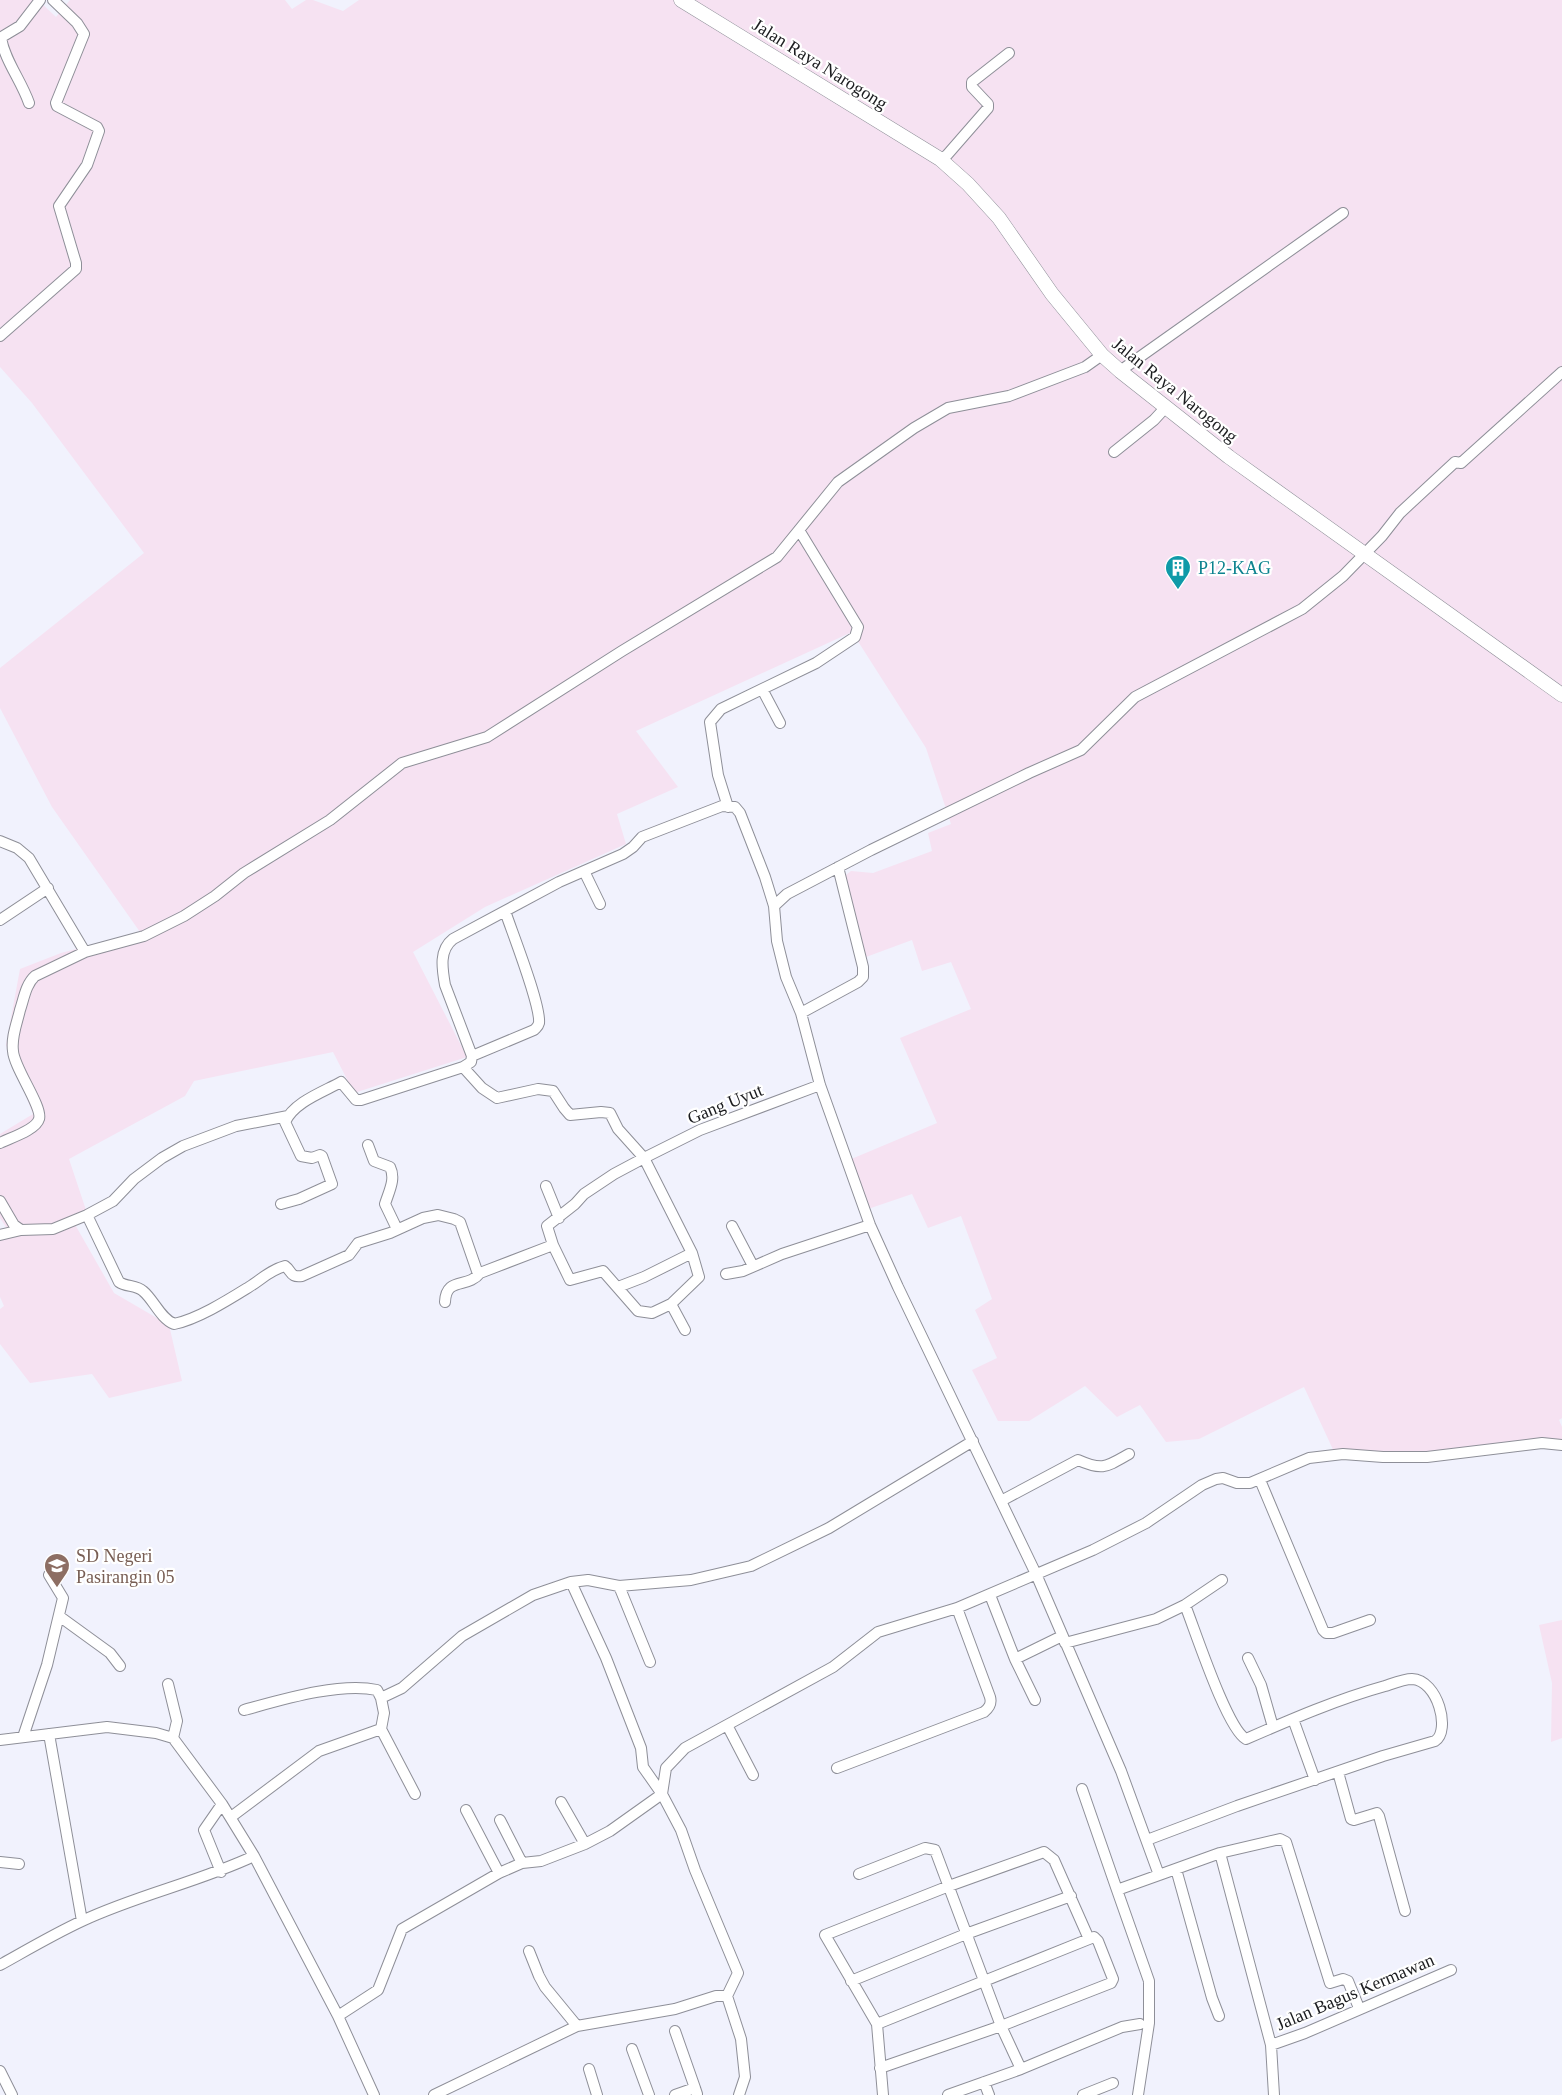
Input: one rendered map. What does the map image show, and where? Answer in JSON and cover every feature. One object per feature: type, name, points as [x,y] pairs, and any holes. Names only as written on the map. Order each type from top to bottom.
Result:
[{"type":"main road","name":"Jalan Raya Narogong","points":[[681,0],[940,159],[968,184],[999,218],[1052,294],[1102,354],[1120,371],[1229,457],[1562,695]]},
{"type":"street","points":[[29,103],[13,67],[3,52],[0,38],[20,26],[40,0]]},
{"type":"street","points":[[0,336],[76,269],[59,206],[87,165],[99,131],[97,127],[57,106],[56,102],[84,34],[77,23],[53,0]]},
{"type":"street","points":[[940,159],[988,108],[988,104],[972,87],[972,82],[1009,53]]},
{"type":"street","points":[[1120,371],[1343,213]]},
{"type":"street","points":[[0,1143],[35,1126],[40,1118],[39,1108],[27,1088],[13,1052],[13,1036],[29,981],[41,972],[85,952],[144,936],[184,916],[215,896],[243,873],[330,820],[402,763],[487,737],[622,651],[777,557],[838,482],[939,413],[948,408],[1010,396],[1085,367],[1102,354]]},
{"type":"street","points":[[774,906],[787,894],[838,867],[1029,773],[1081,750],[1135,696],[1302,609],[1343,576],[1400,513],[1455,462],[1461,463],[1562,372]]},
{"type":"street","points":[[1114,453],[1165,408]]},
{"type":"street","points":[[728,807],[718,776],[710,722],[721,709],[816,663],[855,637],[858,627],[799,530]]},
{"type":"street","points":[[762,689],[780,723]]},
{"type":"street","points":[[281,1204],[299,1199],[332,1184],[321,1155],[312,1158],[301,1156],[285,1122],[288,1116],[315,1095],[341,1082],[358,1101],[463,1067],[471,1062],[472,1056],[445,985],[443,951],[447,944],[505,911],[623,854],[642,837],[715,808],[735,807],[740,813],[765,877],[774,906],[777,941],[786,977],[801,1012],[820,1085],[870,1225],[1036,1574],[1121,1771],[1159,1875]]},
{"type":"street","points":[[0,841],[24,852],[85,952]]},
{"type":"street","points":[[801,1012],[858,982],[863,976],[863,967],[838,867]]},
{"type":"street","points":[[584,871],[600,904]]},
{"type":"street","points":[[0,920],[48,888]]},
{"type":"street","points":[[472,1056],[534,1030],[539,1022],[536,1002],[505,911]]},
{"type":"street","points":[[463,1067],[482,1088],[497,1098],[538,1089],[553,1090],[570,1115],[610,1113],[618,1130],[644,1158],[692,1253],[699,1277],[671,1304],[652,1313],[638,1311],[603,1271],[570,1280],[553,1245],[547,1226],[559,1218],[546,1186]]},
{"type":"street","name":"Gang Uyut","points":[[559,1218],[584,1194],[644,1158],[700,1130],[820,1085]]},
{"type":"street","points":[[0,1229],[53,1229],[113,1201],[141,1172],[183,1146],[236,1126],[288,1116]]},
{"type":"street","points":[[368,1145],[374,1161],[390,1167],[392,1172],[394,1178],[385,1204],[397,1229]]},
{"type":"street","points":[[0,1202],[18,1228]]},
{"type":"street","points":[[87,1215],[119,1282],[141,1289],[169,1322],[174,1324],[221,1304],[251,1286],[273,1269],[285,1266],[296,1277],[302,1276],[349,1255],[358,1243],[433,1215],[460,1222],[480,1274]]},
{"type":"street","points":[[726,1274],[743,1271],[782,1254],[870,1225]]},
{"type":"street","points":[[732,1226],[753,1266]]},
{"type":"street","points":[[0,1235],[18,1228]]},
{"type":"street","points":[[445,1302],[448,1288],[553,1245]]},
{"type":"street","points":[[618,1287],[692,1253]]},
{"type":"street","points":[[671,1304],[685,1330]]},
{"type":"street","points":[[381,1698],[402,1688],[462,1636],[533,1595],[572,1582],[588,1580],[619,1586],[691,1580],[751,1566],[829,1528],[974,1441]]},
{"type":"street","points":[[338,2016],[378,1990],[402,1929],[522,1863],[542,1861],[585,1844],[610,1831],[662,1794],[666,1768],[685,1748],[833,1667],[878,1632],[957,1608],[1093,1550],[1146,1523],[1202,1485],[1223,1478],[1237,1483],[1260,1480],[1280,1469],[1309,1458],[1343,1454],[1427,1457],[1542,1443],[1562,1445]]},
{"type":"street","points":[[1001,1501],[1078,1460],[1095,1467],[1106,1468],[1129,1454]]},
{"type":"street","points":[[1260,1480],[1326,1634],[1370,1620]]},
{"type":"street","points":[[23,1737],[47,1665],[63,1598],[49,1575]]},
{"type":"street","points":[[1015,1659],[1063,1639],[1156,1619],[1185,1605],[1222,1580]]},
{"type":"street","points":[[572,1582],[606,1658],[641,1748],[643,1767],[662,1794],[681,1830],[695,1870],[738,1973],[727,1996],[741,2039],[745,2077],[740,2095]]},
{"type":"street","points":[[619,1586],[650,1662]]},
{"type":"street","points":[[990,1595],[1015,1659],[1035,1700]]},
{"type":"street","points":[[1147,1840],[1237,1806],[1440,1738],[1443,1732],[1437,1697],[1425,1683],[1410,1679],[1367,1691],[1246,1739],[1241,1736],[1228,1714],[1185,1605]]},
{"type":"street","points":[[837,1768],[984,1713],[987,1709],[991,1701],[990,1696],[957,1608]]},
{"type":"street","points":[[59,1616],[110,1653],[120,1666]]},
{"type":"street","points":[[1248,1658],[1260,1685],[1273,1727]]},
{"type":"street","points":[[168,1684],[177,1721],[173,1738]]},
{"type":"street","points":[[244,1710],[308,1694],[364,1688],[376,1690],[381,1698],[384,1713],[381,1729],[415,1794]]},
{"type":"street","points":[[1293,1719],[1315,1780]]},
{"type":"street","points":[[727,1725],[753,1775]]},
{"type":"street","points":[[0,1740],[107,1726],[156,1733],[173,1738],[231,1817],[254,1856],[338,2016],[374,2095]]},
{"type":"street","points":[[231,1817],[319,1751],[381,1729]]},
{"type":"street","points":[[49,1734],[82,1921]]},
{"type":"street","points":[[1338,1772],[1351,1819],[1373,1813],[1379,1816],[1405,1911]]},
{"type":"street","points":[[1082,1789],[1149,1982],[1149,2023],[1138,2095]]},
{"type":"street","points":[[561,1802],[585,1844]]},
{"type":"street","points":[[221,1872],[204,1830],[222,1804]]},
{"type":"street","points":[[466,1810],[499,1874]]},
{"type":"street","points":[[500,1820],[522,1863]]},
{"type":"street","points":[[1117,1890],[1220,1854],[1280,1839],[1286,1842],[1329,1983],[1343,1979],[1348,1981],[1359,2008]]},
{"type":"street","points":[[859,1874],[925,1848],[936,1850],[1001,2026],[1021,2069]]},
{"type":"street","points":[[883,2095],[877,2024],[825,1935],[948,1886],[1044,1852],[1054,1860],[1089,1939]]},
{"type":"street","points":[[1220,1854],[1271,2045],[1274,2094]]},
{"type":"street","points":[[0,1965],[82,1921],[186,1882],[221,1872],[254,1856]]},
{"type":"street","points":[[0,1862],[19,1864]]},
{"type":"street","points":[[1176,1869],[1219,2016]]},
{"type":"street","points":[[851,1982],[966,1934],[1071,1896]]},
{"type":"street","points":[[877,2024],[1094,1937],[1098,1941],[1113,1979],[1111,1983],[1001,2026],[880,2068]]},
{"type":"street","points":[[529,1951],[545,1987],[577,2026]]},
{"type":"street","name":"Jalan Bagus Kermawan","points":[[1271,2045],[1451,1970]]},
{"type":"street","points":[[434,2095],[577,2026],[675,2009],[716,1996],[727,1996]]},
{"type":"street","points":[[948,2095],[1021,2069],[1122,2027],[1140,2024]]},
{"type":"street","points":[[675,2031],[696,2092],[675,2095]]},
{"type":"street","points":[[632,2049],[649,2095]]},
{"type":"street","points":[[589,2069],[597,2095]]},
{"type":"street","points":[[0,2071],[12,2095]]},
{"type":"street","points":[[984,2082],[989,2095]]},
{"type":"street","points":[[1083,2095],[1113,2083]]},
{"type":"shaded area","points":[[0,0],[38,0],[56,17],[70,0],[285,0],[292,9],[306,0],[313,0],[343,11],[359,0],[1562,0],[1562,1418],[1559,1420],[1562,1427],[1562,1440],[1517,1449],[1398,1463],[1336,1456],[1304,1387],[1199,1439],[1166,1442],[1140,1405],[1117,1417],[1085,1386],[1029,1421],[998,1421],[972,1370],[997,1358],[975,1310],[992,1299],[961,1216],[928,1228],[912,1194],[868,1209],[849,1160],[937,1123],[900,1038],[971,1009],[951,962],[922,971],[912,940],[866,957],[842,878],[851,871],[873,873],[932,851],[928,833],[951,824],[926,748],[852,632],[636,731],[678,787],[617,814],[626,844],[485,907],[413,952],[467,1057],[354,1093],[333,1052],[194,1081],[185,1096],[69,1159],[86,1210],[73,1221],[114,1293],[169,1325],[182,1381],[109,1398],[92,1374],[30,1383],[0,1344],[0,1309],[4,1306],[0,1297],[0,1235],[8,1230],[0,1218],[0,1134],[33,1114],[6,1045],[20,969],[61,953],[140,932],[52,807],[0,708],[0,668],[144,553],[32,403],[0,367]]},
{"type":"shaded area","points":[[1562,1620],[1562,1738],[1551,1742],[1552,1683],[1539,1625]]},
{"type":"place","name":"P12-KAG","points":[[1178,591]]},
{"type":"place","name":"SD Negeri Pasirangin 05","points":[[57,1589]]}]
